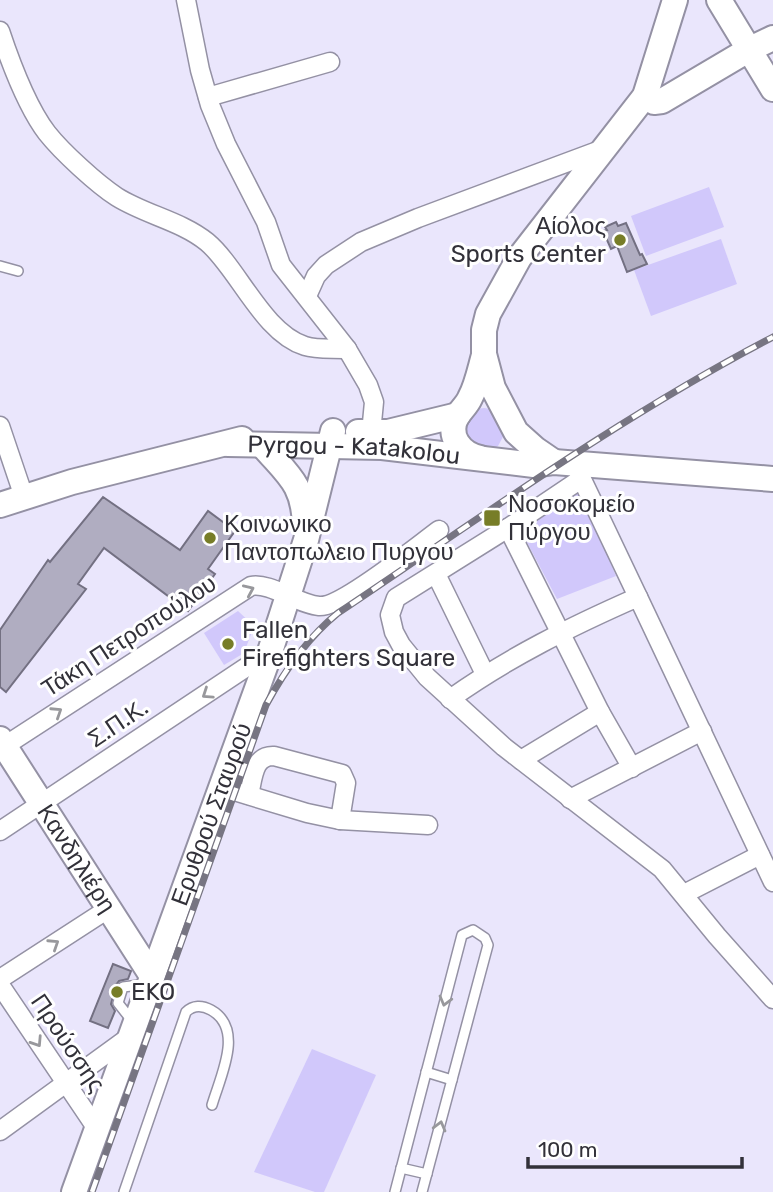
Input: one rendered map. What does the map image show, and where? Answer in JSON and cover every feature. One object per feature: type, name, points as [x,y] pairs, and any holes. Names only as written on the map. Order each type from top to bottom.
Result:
[{"type":"main road","points":[[508,418],[493,388],[484,354],[484,330],[488,314],[505,281],[535,237],[645,96],[675,0]]},
{"type":"main road","points":[[719,0],[773,89]]},
{"type":"main road","points":[[645,96],[654,102],[662,101],[773,38]]},
{"type":"main road","points":[[461,411],[473,391],[484,354]]},
{"type":"main road","name":"Pyrgou - Katakolou","points":[[228,444],[263,446],[388,432],[461,411],[482,401],[491,402],[525,440],[570,468]]},
{"type":"main road","name":"Pyrgou - Katakolou","points":[[461,411],[454,424],[457,443],[462,450],[480,458],[489,458],[504,448],[509,440],[508,418]]},
{"type":"main road","name":"Pyrgou - Katakolou","points":[[0,505],[138,470],[253,435],[274,432],[534,465],[773,479]]},
{"type":"main road","name":"Ερυθρού Σταυρού","points":[[75,1192],[266,664],[306,540],[331,438]]},
{"type":"main road","points":[[263,446],[296,483],[305,508],[306,540]]},
{"type":"main road","name":"Κανδηλιέρη","points":[[1,745],[42,803],[151,980]]},
{"type":"street","points":[[186,0],[208,97],[226,144],[266,222],[281,265],[347,349],[368,385],[373,402],[371,433]]},
{"type":"street","points":[[0,34],[33,109],[48,134],[91,176],[116,196],[174,222],[206,241],[264,313],[295,342],[308,347],[347,349]]},
{"type":"street","points":[[208,97],[330,62]]},
{"type":"street","points":[[307,296],[316,276],[326,265],[361,242],[603,149]]},
{"type":"street","points":[[0,426],[24,497]]},
{"type":"street","points":[[773,882],[638,597],[570,468],[508,528],[396,598],[390,615],[394,632],[427,677],[521,760],[663,869],[773,999]]},
{"type":"street","points":[[508,528],[600,712],[632,768]]},
{"type":"street","name":"Τάκη Πετροπούλου","points":[[1,745],[251,586],[263,586],[317,606],[333,603],[439,530]]},
{"type":"street","points":[[436,574],[485,674]]},
{"type":"street","points":[[450,699],[485,674],[559,632],[638,597]]},
{"type":"street","name":"Σ.Π.Κ.","points":[[0,831],[245,668],[266,664]]},
{"type":"street","points":[[521,760],[600,712]]},
{"type":"street","points":[[570,799],[702,731]]},
{"type":"street","points":[[249,795],[258,762],[265,756],[342,774],[346,783],[340,820]]},
{"type":"street","points":[[221,787],[340,820],[428,825]]},
{"type":"street","points":[[684,894],[760,855]]},
{"type":"street","points":[[0,979],[108,909]]},
{"type":"street","name":"Προύσσης","points":[[0,985],[97,1129]]},
{"type":"street","points":[[0,1131],[134,1030]]},
{"type":"lane","points":[[0,266],[18,271]]},
{"type":"lane","points":[[395,1192],[462,935],[473,930],[485,937],[488,945],[422,1192]]},
{"type":"lane","points":[[124,1192],[186,1012],[196,1006],[216,1013],[227,1027],[228,1048],[212,1105]]},
{"type":"lane","points":[[426,1072],[452,1080]]},
{"type":"lane","points":[[401,1168],[427,1174]]},
{"type":"shaded area","points":[[709,187],[724,227],[646,256],[631,216]]},
{"type":"shaded area","points":[[721,239],[737,284],[651,316],[634,270]]},
{"type":"shaded area","points":[[476,409],[491,409],[505,433],[498,446],[492,450],[465,444],[465,417]]},
{"type":"shaded area","points":[[572,494],[578,494],[584,499],[616,576],[557,599],[522,533],[526,522]]},
{"type":"shaded area","points":[[238,611],[254,626],[244,653],[224,665],[204,633]]},
{"type":"shaded area","points":[[312,1049],[376,1075],[324,1192],[315,1192],[254,1172]]},
{"type":"building","name":"Αίολος Sports Center","points":[[616,222],[618,226],[626,223],[640,255],[642,254],[647,264],[627,272],[617,246],[611,249],[603,231],[607,230],[605,227]]},
{"type":"building","points":[[103,497],[180,550],[208,511],[235,531],[208,569],[215,574],[188,611],[104,548],[78,584],[86,589],[6,692],[0,687],[0,630],[48,560],[50,562]]},
{"type":"building","points":[[113,964],[131,971],[128,979],[119,981],[116,985],[111,1004],[115,1011],[108,1028],[90,1021]]},
{"type":"railway","points":[[92,1192],[266,705],[297,655],[338,613],[498,505],[661,400],[773,337]]},
{"type":"place","name":"Αίολος Sports Center","points":[[620,240]]},
{"type":"place","name":"Νοσοκομείο Πύργου","points":[[492,518]]},
{"type":"place","name":"Κοινωνικο Παντοπωλειο Πυργου","points":[[210,538]]},
{"type":"place","name":"Fallen Firefighters Square","points":[[228,644]]},
{"type":"place","name":"EKO","points":[[117,992]]}]
